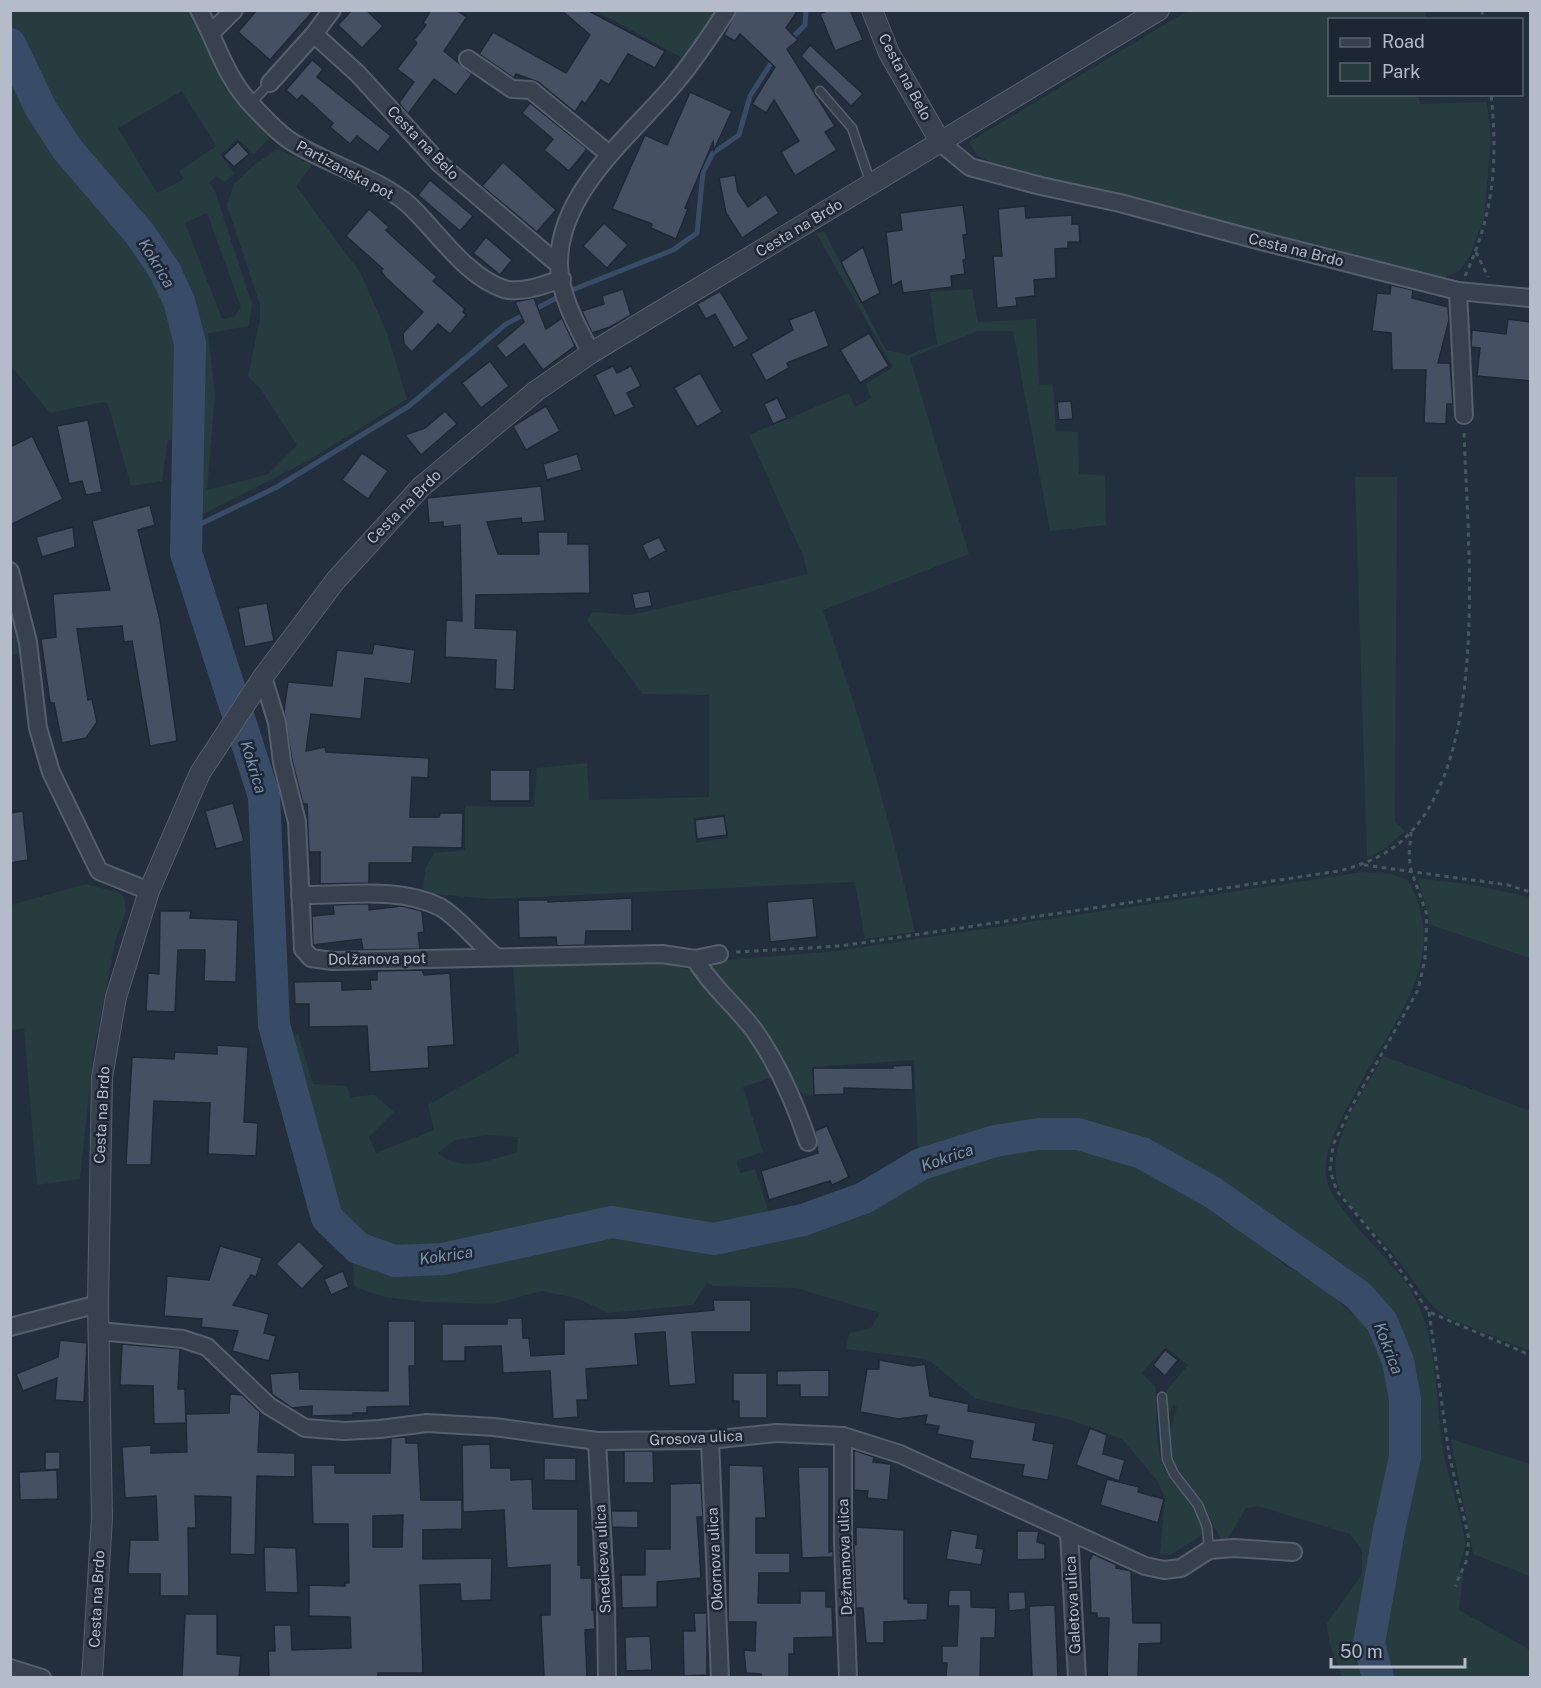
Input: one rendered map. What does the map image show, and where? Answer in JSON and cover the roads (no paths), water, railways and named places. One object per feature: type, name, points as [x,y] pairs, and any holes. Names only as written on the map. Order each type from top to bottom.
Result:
[{"type":"street","name":"Partizanska pot","points":[[199,10],[211,33],[220,60],[250,104],[288,140],[364,178],[407,204],[478,275],[506,290],[528,289],[561,272]]},
{"type":"street","points":[[211,33],[234,10]]},
{"type":"street","points":[[270,82],[314,34],[332,10]]},
{"type":"street","points":[[591,353],[570,313],[561,272],[561,244],[570,214],[609,154],[696,58],[726,10]]},
{"type":"street","name":"Cesta na Belo","points":[[872,10],[890,53],[941,143]]},
{"type":"street","points":[[941,143],[1159,10]]},
{"type":"street","name":"Cesta na Belo","points":[[314,34],[358,74],[440,164],[561,272]]},
{"type":"street","points":[[468,59],[512,89],[531,90],[609,154]]},
{"type":"street","name":"Cesta na Brdo","points":[[92,1677],[102,1518],[98,1304],[102,1077],[116,997],[149,891],[190,793],[219,744],[263,677],[336,580],[421,487],[536,391],[591,353],[941,143],[970,167],[1120,202],[1265,243],[1458,291],[1530,298]]},
{"type":"street","points":[[1458,291],[1464,415]]},
{"type":"street","points":[[10,571],[28,642],[38,728],[51,772],[99,871],[149,891]]},
{"type":"street","name":"Dolžanova pot","points":[[263,677],[277,723],[282,762],[297,822],[303,949],[311,958],[355,961],[495,956],[662,954],[695,959],[719,954]]},
{"type":"street","points":[[300,896],[406,895],[441,908],[475,941],[495,956]]},
{"type":"street","points":[[695,959],[706,977],[754,1030],[797,1107],[808,1142]]},
{"type":"street","points":[[10,1327],[98,1304]]},
{"type":"street","name":"Grosova ulica","points":[[99,1331],[183,1340],[207,1347],[269,1406],[286,1419],[305,1428],[344,1431],[380,1430],[427,1423],[494,1427],[597,1441],[710,1440],[776,1433],[843,1436],[900,1454],[1069,1532],[1097,1542],[1145,1566],[1164,1570],[1181,1568],[1209,1550],[1234,1548],[1293,1552]]},
{"type":"street","name":"Dežmanova ulica","points":[[843,1436],[843,1543],[848,1677]]},
{"type":"street","name":"Okornova ulica","points":[[710,1440],[720,1677]]},
{"type":"street","name":"Snediceva ulica","points":[[597,1441],[606,1605],[607,1677]]},
{"type":"street","name":"Galetova ulica","points":[[1069,1532],[1077,1677]]},
{"type":"street","points":[[10,1668],[42,1677]]},
{"type":"lane","points":[[250,104],[270,82]]},
{"type":"lane","points":[[820,91],[852,128],[871,185]]},
{"type":"lane","points":[[1162,1397],[1167,1459],[1174,1474],[1198,1505],[1207,1527],[1209,1550]]},
{"type":"waterway","points":[[789,41],[805,25],[806,10]]},
{"type":"waterway","name":"Kokrica","points":[[10,44],[40,107],[67,149],[140,234],[165,271],[179,301],[190,343],[186,553],[264,796],[274,1025],[327,1218],[358,1248],[395,1261],[443,1259],[612,1222],[714,1239],[803,1220],[864,1198],[921,1164],[995,1141],[1039,1134],[1078,1134],[1142,1153],[1212,1192],[1358,1295],[1382,1322],[1398,1361],[1405,1399],[1405,1457],[1389,1530],[1369,1643],[1378,1678]]},
{"type":"waterway","points":[[186,531],[277,487],[409,406],[506,324],[572,290],[673,250],[697,233],[703,172],[713,153],[739,135],[750,96],[775,57]]}]
